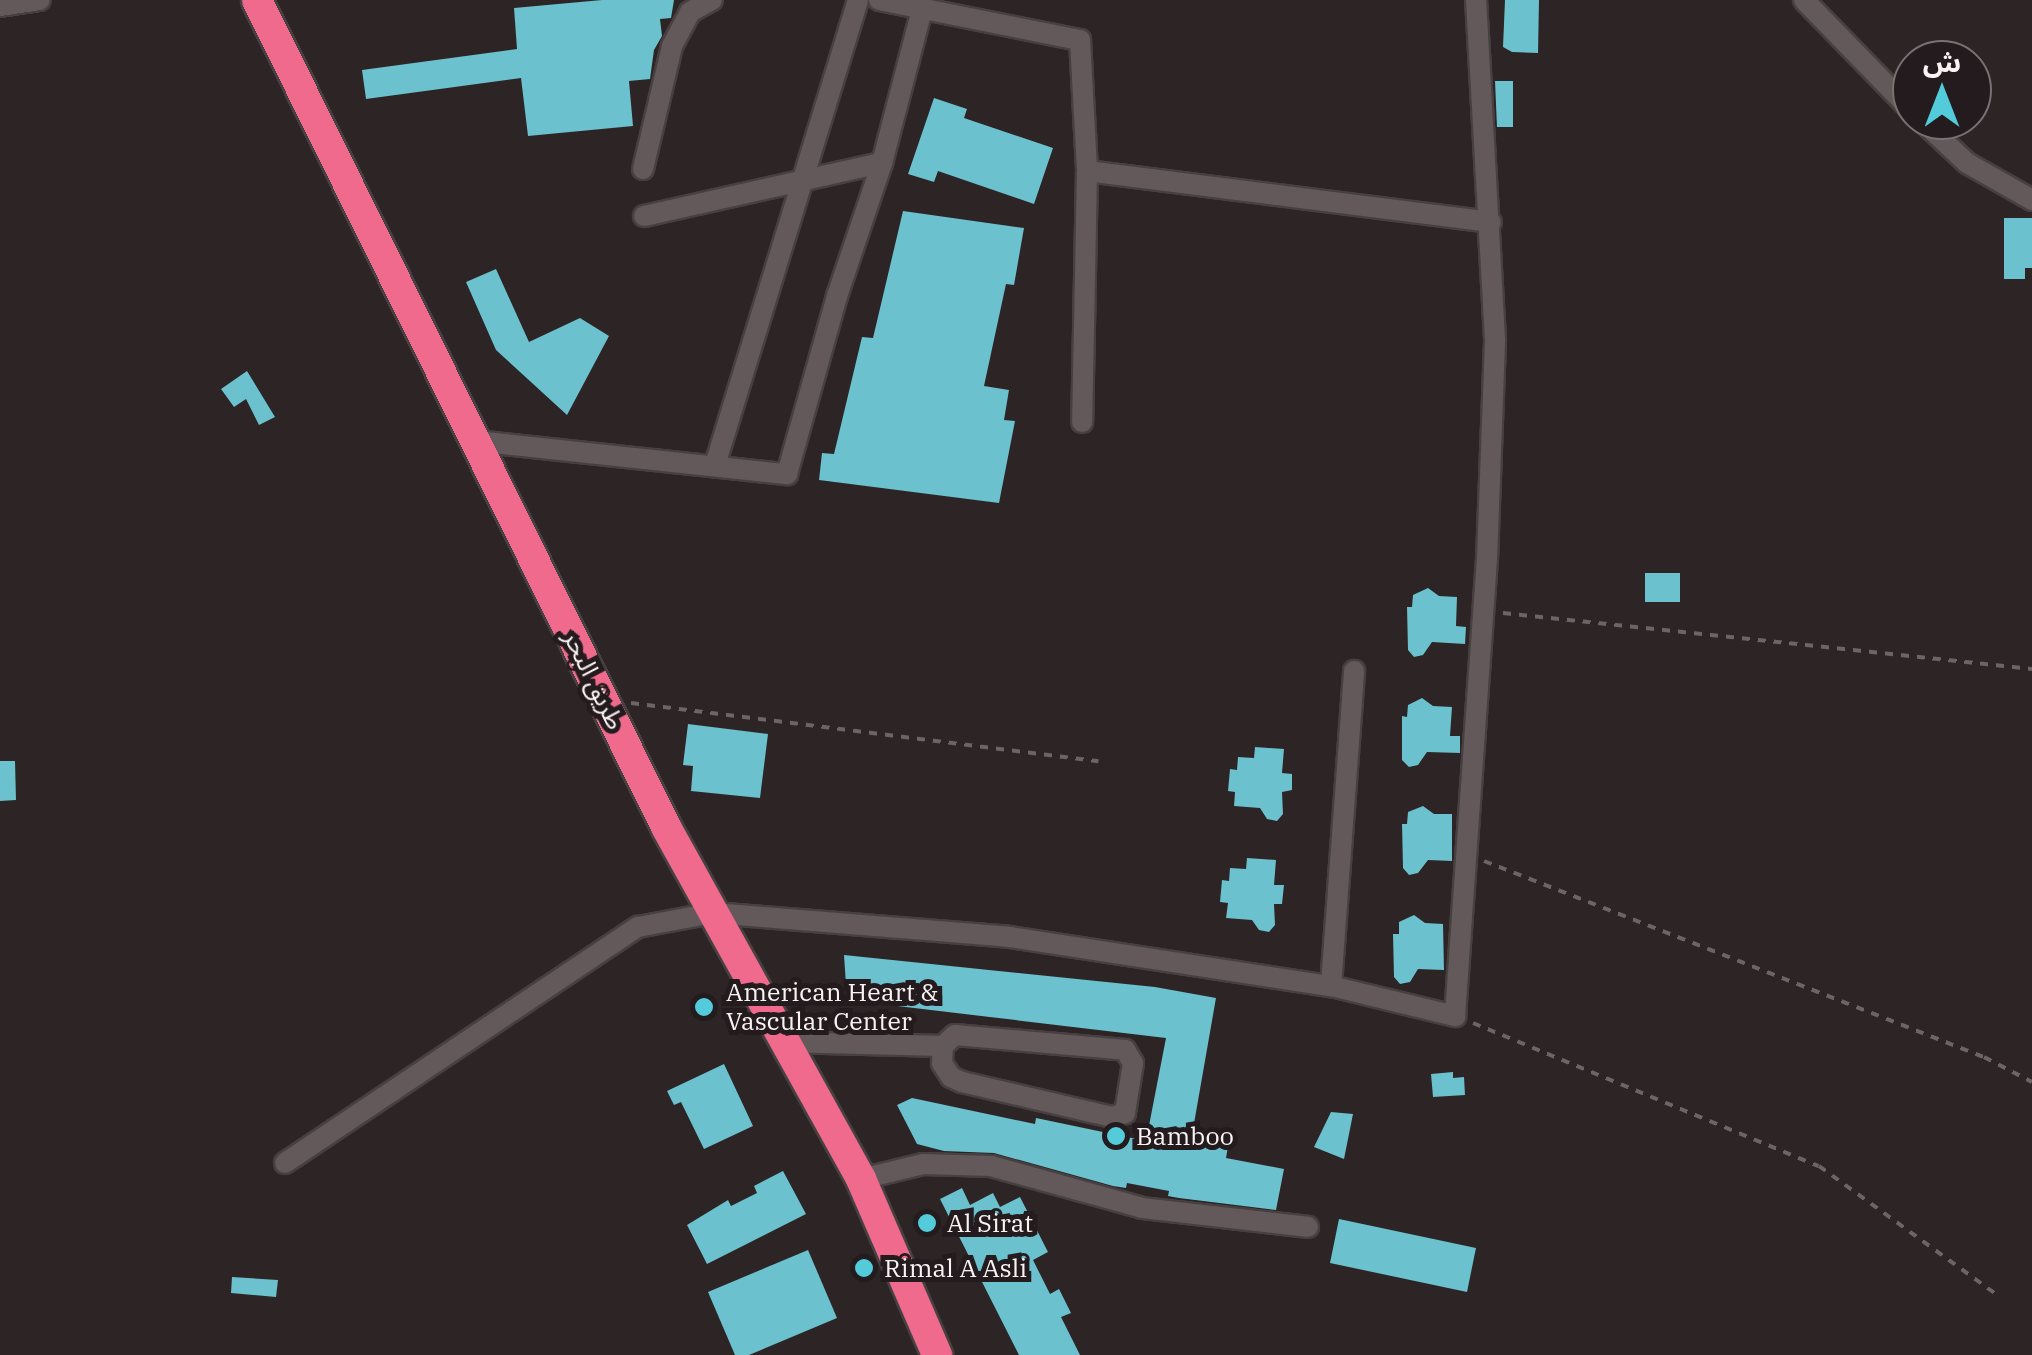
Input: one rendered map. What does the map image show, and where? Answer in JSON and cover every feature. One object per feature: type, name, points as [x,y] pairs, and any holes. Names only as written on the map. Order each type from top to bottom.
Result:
[{"type":"highway","name":"طريق البحر","points":[[257,0],[602,697],[713,912],[860,1179],[937,1355]]},
{"type":"street","points":[[0,6],[40,0]]},
{"type":"street","points":[[643,169],[672,46],[690,12],[712,0]]},
{"type":"street","points":[[715,465],[858,0]]},
{"type":"street","points":[[878,0],[1080,40],[1087,170],[1082,422]]},
{"type":"street","points":[[284,1163],[638,928],[713,912],[1009,937],[1331,986],[1455,1016],[1484,611],[1495,339],[1492,222],[1476,0]]},
{"type":"street","points":[[1804,0],[1892,90]]},
{"type":"street","points":[[476,440],[787,474],[837,296],[882,163],[923,6]]},
{"type":"street","points":[[1942,140],[1966,163],[2032,200]]},
{"type":"street","points":[[644,216],[882,163]]},
{"type":"street","points":[[1087,170],[1492,222]]},
{"type":"street","points":[[1331,986],[1354,671]]},
{"type":"street","points":[[783,1042],[943,1046],[960,1034],[1125,1050],[1133,1063],[1127,1109],[1112,1117],[962,1082],[944,1069],[943,1046]]},
{"type":"street","points":[[860,1179],[923,1164],[992,1166],[1142,1208],[1308,1227]]},
{"type":"path","points":[[1484,611],[2032,670]]},
{"type":"path","points":[[602,697],[1098,761]]},
{"type":"path","points":[[1466,854],[1984,1057],[2032,1082]]},
{"type":"path","points":[[1455,1016],[1599,1072],[1819,1166],[1997,1295]]},
{"type":"building","points":[[602,0],[674,0],[671,18],[660,19],[662,36],[654,50],[650,79],[629,81],[633,126],[528,136],[521,78],[366,99],[362,70],[517,49],[514,8]]},
{"type":"building","points":[[1505,0],[1539,0],[1538,53],[1512,52],[1503,47]]},
{"type":"building","points":[[1495,81],[1513,81],[1513,127],[1497,127]]},
{"type":"building","points":[[934,98],[967,109],[964,118],[1053,148],[1034,204],[938,171],[934,182],[908,174]]},
{"type":"building","points":[[903,211],[1024,228],[1014,285],[1006,284],[984,386],[1009,390],[1004,420],[1015,421],[999,503],[819,480],[822,453],[834,454],[862,337],[873,338]]},
{"type":"building","points":[[2004,218],[2032,218],[2032,268],[2025,268],[2025,279],[2004,279]]},
{"type":"building","points":[[496,269],[529,342],[580,318],[609,336],[567,415],[496,350],[466,282]]},
{"type":"building","points":[[247,371],[275,417],[259,425],[246,399],[234,407],[221,389]]},
{"type":"building","points":[[1645,573],[1680,573],[1680,602],[1645,602]]},
{"type":"building","points":[[1428,588],[1439,596],[1457,597],[1456,626],[1466,627],[1465,644],[1432,642],[1423,655],[1414,657],[1408,650],[1407,607],[1412,607],[1413,595]]},
{"type":"building","points":[[1422,698],[1433,706],[1452,707],[1450,736],[1460,736],[1460,753],[1427,752],[1418,765],[1409,767],[1402,760],[1402,716],[1407,717],[1408,705]]},
{"type":"building","points":[[688,724],[768,734],[760,798],[691,791],[693,766],[683,765]]},
{"type":"building","points":[[1255,747],[1284,749],[1282,773],[1292,774],[1292,790],[1282,792],[1283,814],[1277,821],[1267,819],[1260,808],[1234,806],[1235,792],[1228,791],[1230,769],[1237,770],[1238,757],[1254,758]]},
{"type":"building","points":[[0,761],[15,761],[16,800],[0,801]]},
{"type":"building","points":[[1423,806],[1434,814],[1452,814],[1452,861],[1428,860],[1418,873],[1409,875],[1403,868],[1402,824],[1407,824],[1408,812]]},
{"type":"building","points":[[1247,858],[1276,860],[1274,885],[1284,885],[1282,904],[1274,904],[1275,925],[1269,932],[1259,930],[1252,920],[1226,918],[1228,903],[1220,902],[1222,880],[1229,881],[1230,868],[1246,869]]},
{"type":"building","points":[[1414,915],[1425,923],[1443,924],[1444,970],[1418,969],[1410,982],[1400,984],[1394,977],[1393,934],[1399,934],[1399,922]]},
{"type":"building","points":[[844,955],[1155,987],[1216,998],[1192,1135],[1229,1141],[1226,1158],[1284,1169],[1276,1210],[1179,1198],[1168,1196],[1169,1191],[1127,1183],[1126,1188],[1113,1186],[994,1153],[944,1151],[917,1144],[897,1105],[912,1098],[1035,1124],[1036,1118],[1146,1141],[1166,1038],[847,1000]]},
{"type":"building","points":[[724,1064],[753,1126],[704,1149],[681,1102],[674,1105],[667,1091]]},
{"type":"building","points":[[1453,1072],[1453,1078],[1464,1077],[1465,1095],[1433,1097],[1431,1074]]},
{"type":"building","points":[[1331,1112],[1353,1114],[1344,1159],[1314,1147]]},
{"type":"building","points":[[783,1171],[806,1214],[707,1264],[687,1225],[728,1200],[731,1206],[757,1193],[754,1186]]},
{"type":"building","points":[[962,1188],[970,1205],[993,1193],[1000,1207],[1020,1197],[1048,1252],[1033,1260],[1050,1294],[1059,1289],[1071,1313],[1061,1317],[1080,1355],[1019,1355],[940,1199]]},
{"type":"building","points":[[1339,1219],[1476,1248],[1467,1292],[1330,1263]]},
{"type":"building","points":[[808,1250],[837,1318],[749,1355],[735,1355],[708,1292]]},
{"type":"building","points":[[232,1277],[278,1280],[276,1297],[231,1293]]},
{"type":"place","name":"American Heart & Vascular Center","points":[[704,1007]]},
{"type":"place","name":"Bamboo","points":[[1116,1136]]},
{"type":"place","name":"Al Sirat","points":[[927,1223]]},
{"type":"place","name":"Rimal A Asli","points":[[864,1268]]}]
